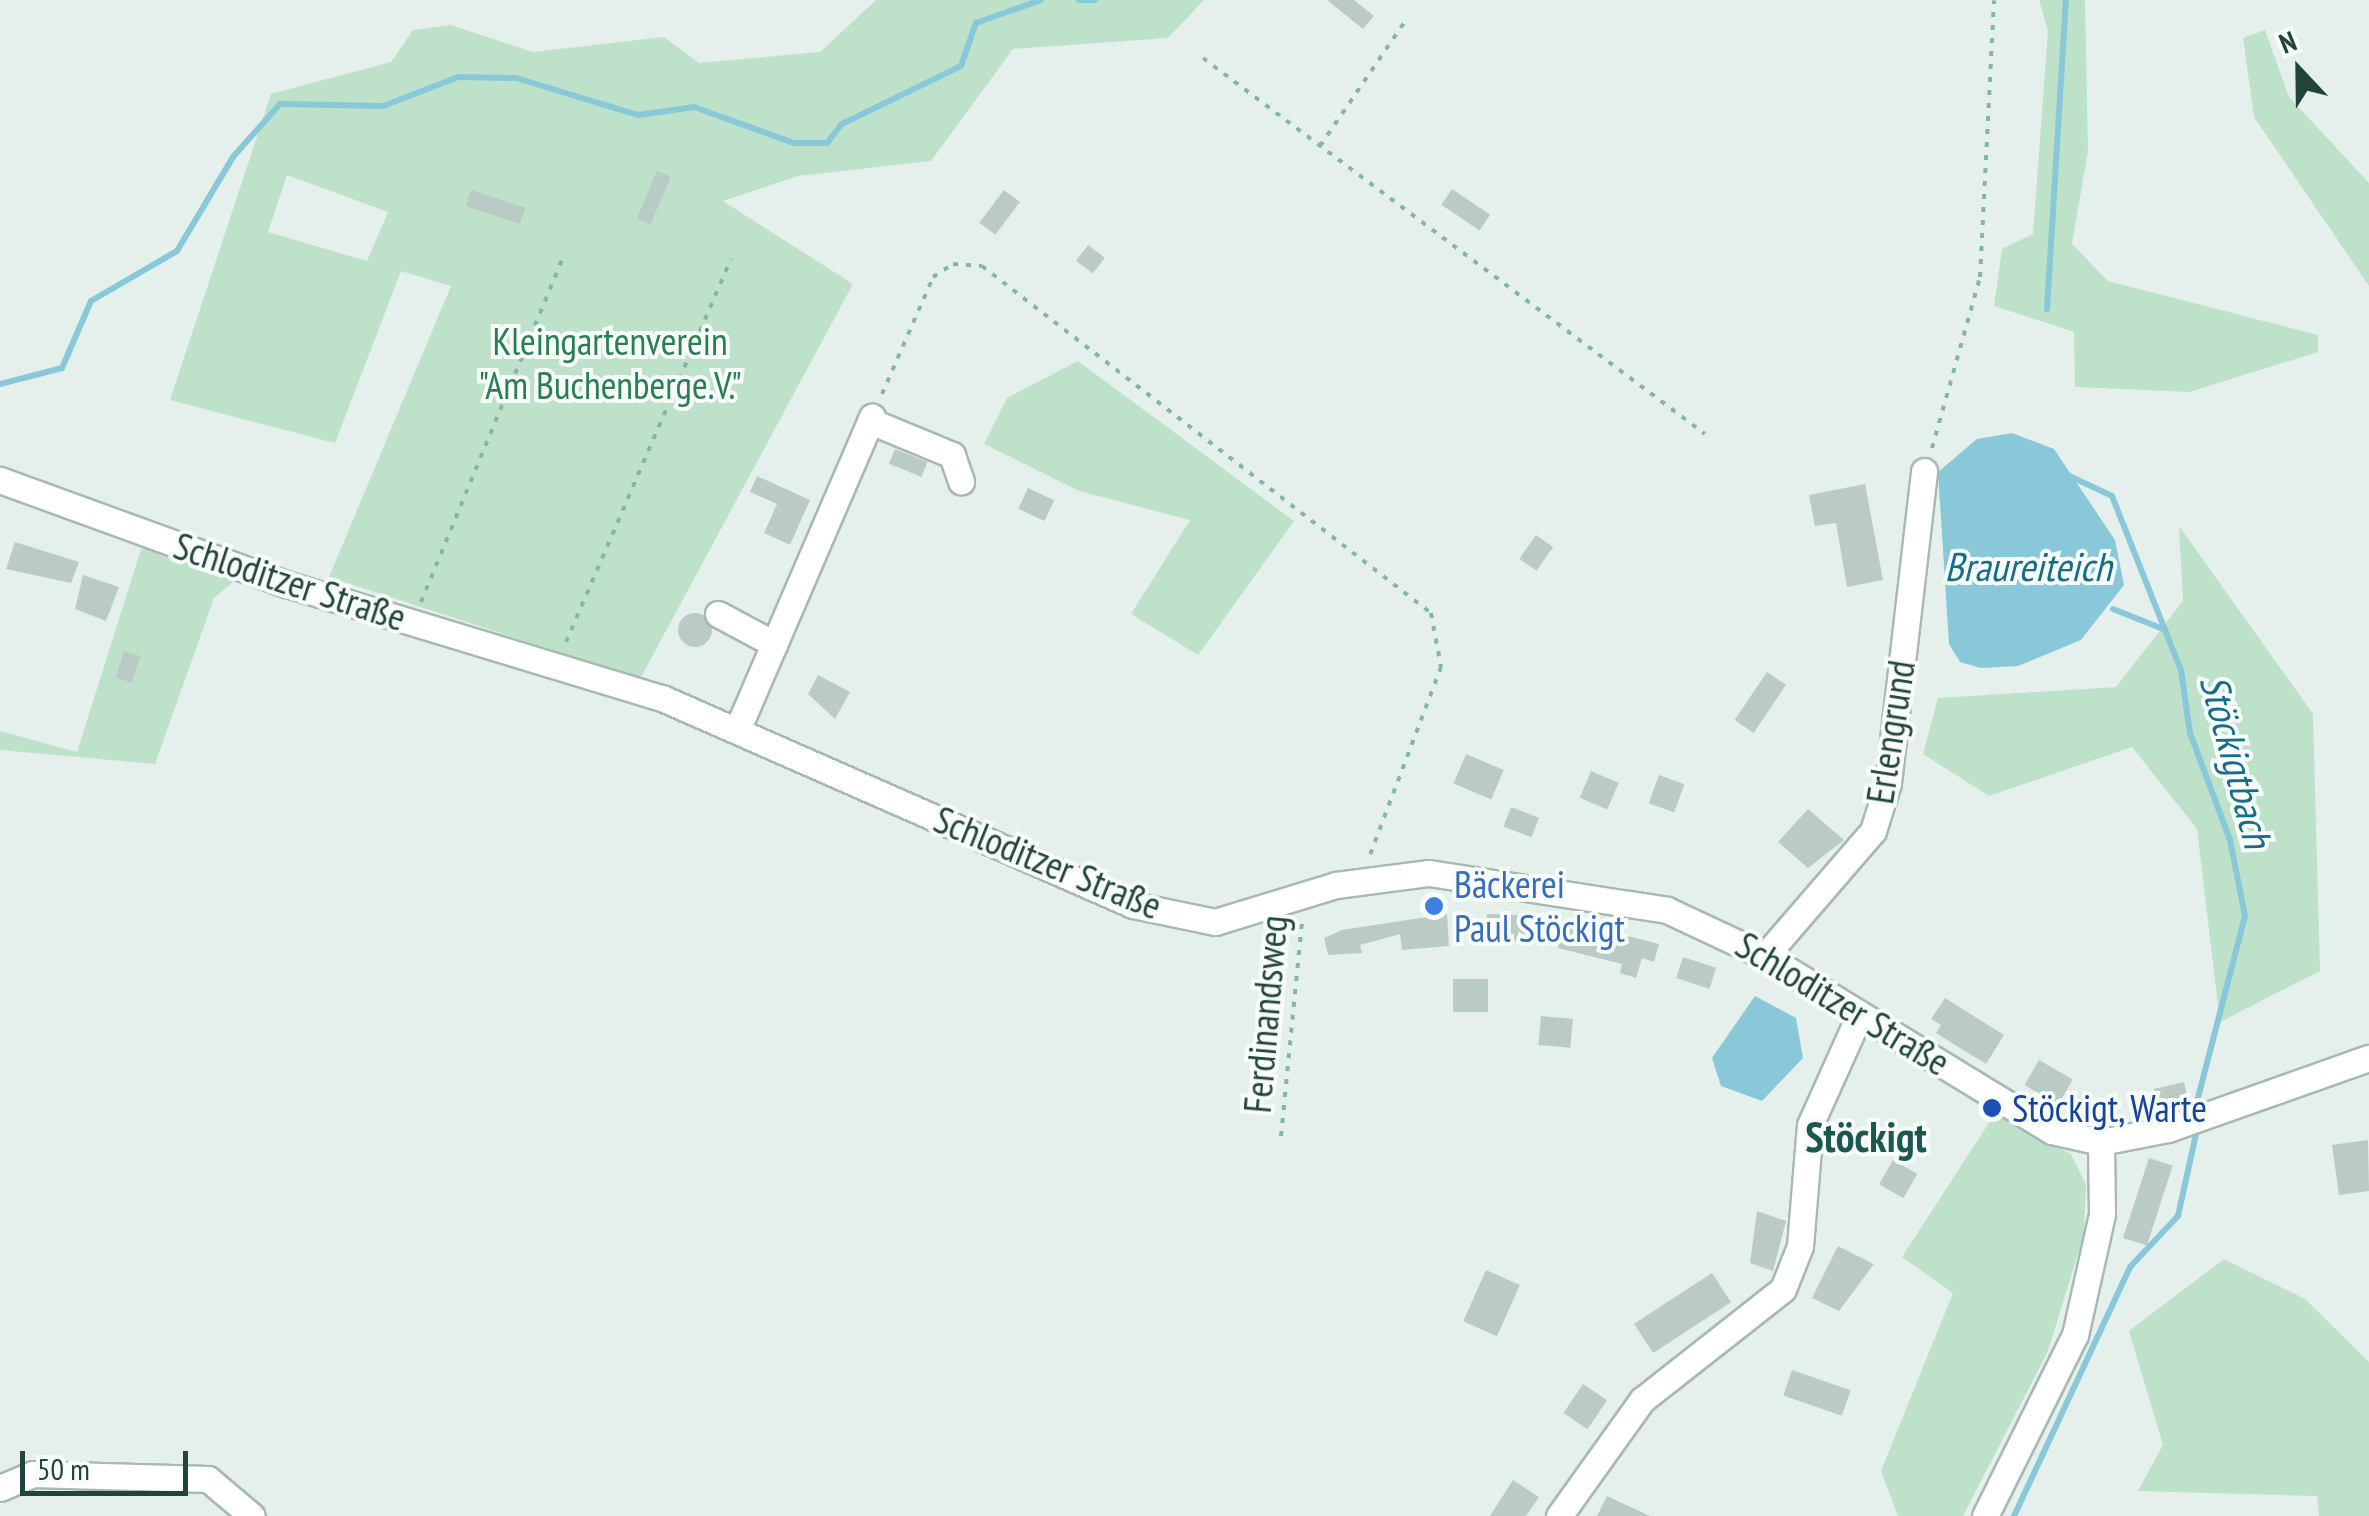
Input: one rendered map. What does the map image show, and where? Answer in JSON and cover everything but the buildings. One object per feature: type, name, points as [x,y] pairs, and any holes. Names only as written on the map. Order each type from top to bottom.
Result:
[{"type":"street","points":[[738,728],[871,419],[952,454],[961,482]]},
{"type":"street","name":"Erlengrund","points":[[1765,956],[1873,832],[1888,782],[1924,471]]},
{"type":"street","name":"Schloditzer Straße","points":[[0,480],[738,728],[1133,905],[1214,922],[1369,878],[1429,873],[1554,886],[1667,910],[1765,956],[2052,1131],[2101,1142],[2251,1105],[2369,1058]]},
{"type":"street","points":[[718,614],[774,644]]},
{"type":"street","points":[[1560,1516],[1642,1400],[1784,1290],[1800,1246],[1810,1125],[1859,1016]]},
{"type":"street","points":[[1985,1516],[2076,1335],[2102,1214],[2101,1142]]},
{"type":"street","points":[[0,1488],[33,1474],[208,1478],[252,1516]]},
{"type":"path","points":[[1924,471],[1980,276],[1994,0]]},
{"type":"path","points":[[1320,146],[1404,23]]},
{"type":"path","points":[[1202,58],[1706,434]]},
{"type":"path","points":[[414,620],[564,255]]},
{"type":"path","points":[[556,665],[730,258]]},
{"type":"path","points":[[871,419],[933,276],[953,264],[982,266],[1430,613],[1441,667],[1370,848],[1369,878]]},
{"type":"path","name":"Ferdinandsweg","points":[[1281,1136],[1304,898]]},
{"type":"green space","name":"Kleingartenverein \"Am Buchenberge.V.\"","points":[[876,0],[1204,0],[1168,38],[1013,49],[931,161],[798,176],[723,201],[853,284],[640,679],[329,577],[451,286],[401,271],[335,443],[170,400],[271,94],[391,62],[413,30],[451,25],[533,52],[664,37],[699,63],[820,52]],"holes":[[[287,175],[388,212],[367,261],[268,232]]]},
{"type":"green space","points":[[2039,0],[2085,0],[2088,151],[2072,244],[2108,281],[2318,335],[2318,352],[2189,392],[2075,387],[2074,332],[1994,306],[2002,249],[2033,234],[2048,31]]},
{"type":"green space","points":[[2265,30],[2289,97],[2369,183],[2369,286],[2254,117],[2243,38]]},
{"type":"green space","points":[[1078,361],[1294,521],[1198,655],[1131,614],[1190,520],[1079,491],[984,444],[1007,398]]},
{"type":"green space","points":[[2179,526],[2313,714],[2320,971],[2220,1022],[2197,829],[2132,747],[1989,796],[1923,754],[1938,698],[2116,687],[2183,601]]},
{"type":"green space","points":[[143,543],[239,577],[214,598],[155,764],[0,750],[0,731],[77,752]]},
{"type":"green space","points":[[1994,1115],[2071,1154],[2086,1185],[2084,1234],[2048,1351],[1963,1516],[1898,1516],[1881,1471],[1953,1293],[1902,1257]]},
{"type":"green space","points":[[2224,1259],[2305,1299],[2369,1362],[2369,1516],[2319,1516],[2317,1496],[2138,1491],[2163,1445],[2129,1331]]},
{"type":"water","name":"Braureiteich","points":[[2012,433],[2054,449],[2115,540],[2124,585],[2081,640],[2018,666],[1981,668],[1960,662],[1949,644],[1938,472],[1977,439]]},
{"type":"water","points":[[1755,996],[1796,1018],[1803,1058],[1762,1101],[1721,1086],[1712,1058]]},
{"type":"waterway","points":[[0,384],[62,368],[91,301],[177,251],[233,157],[280,104],[383,106],[458,77],[516,78],[638,115],[694,107],[794,143],[827,143],[842,124],[961,66],[976,23],[1041,0]]},
{"type":"waterway","points":[[1079,0],[1095,0]]},
{"type":"waterway","name":"Stöckigtbach","points":[[2047,309],[2066,0]]},
{"type":"waterway","name":"Stöckigtbach","points":[[2063,473],[2112,496],[2181,670],[2190,733],[2230,840],[2245,916],[2196,1105]]},
{"type":"waterway","points":[[2113,609],[2163,629]]},
{"type":"waterway","name":"Stöckigtbach","points":[[2014,1516],[2130,1267],[2178,1216],[2196,1134]]},
{"type":"place","name":"Bäckerei Paul Stöckigt","points":[[1434,906]]},
{"type":"place","name":"Stöckigt, Warte","points":[[1992,1108]]},
{"type":"district","name":"Stöckigt","points":[[1866,1137]]}]
